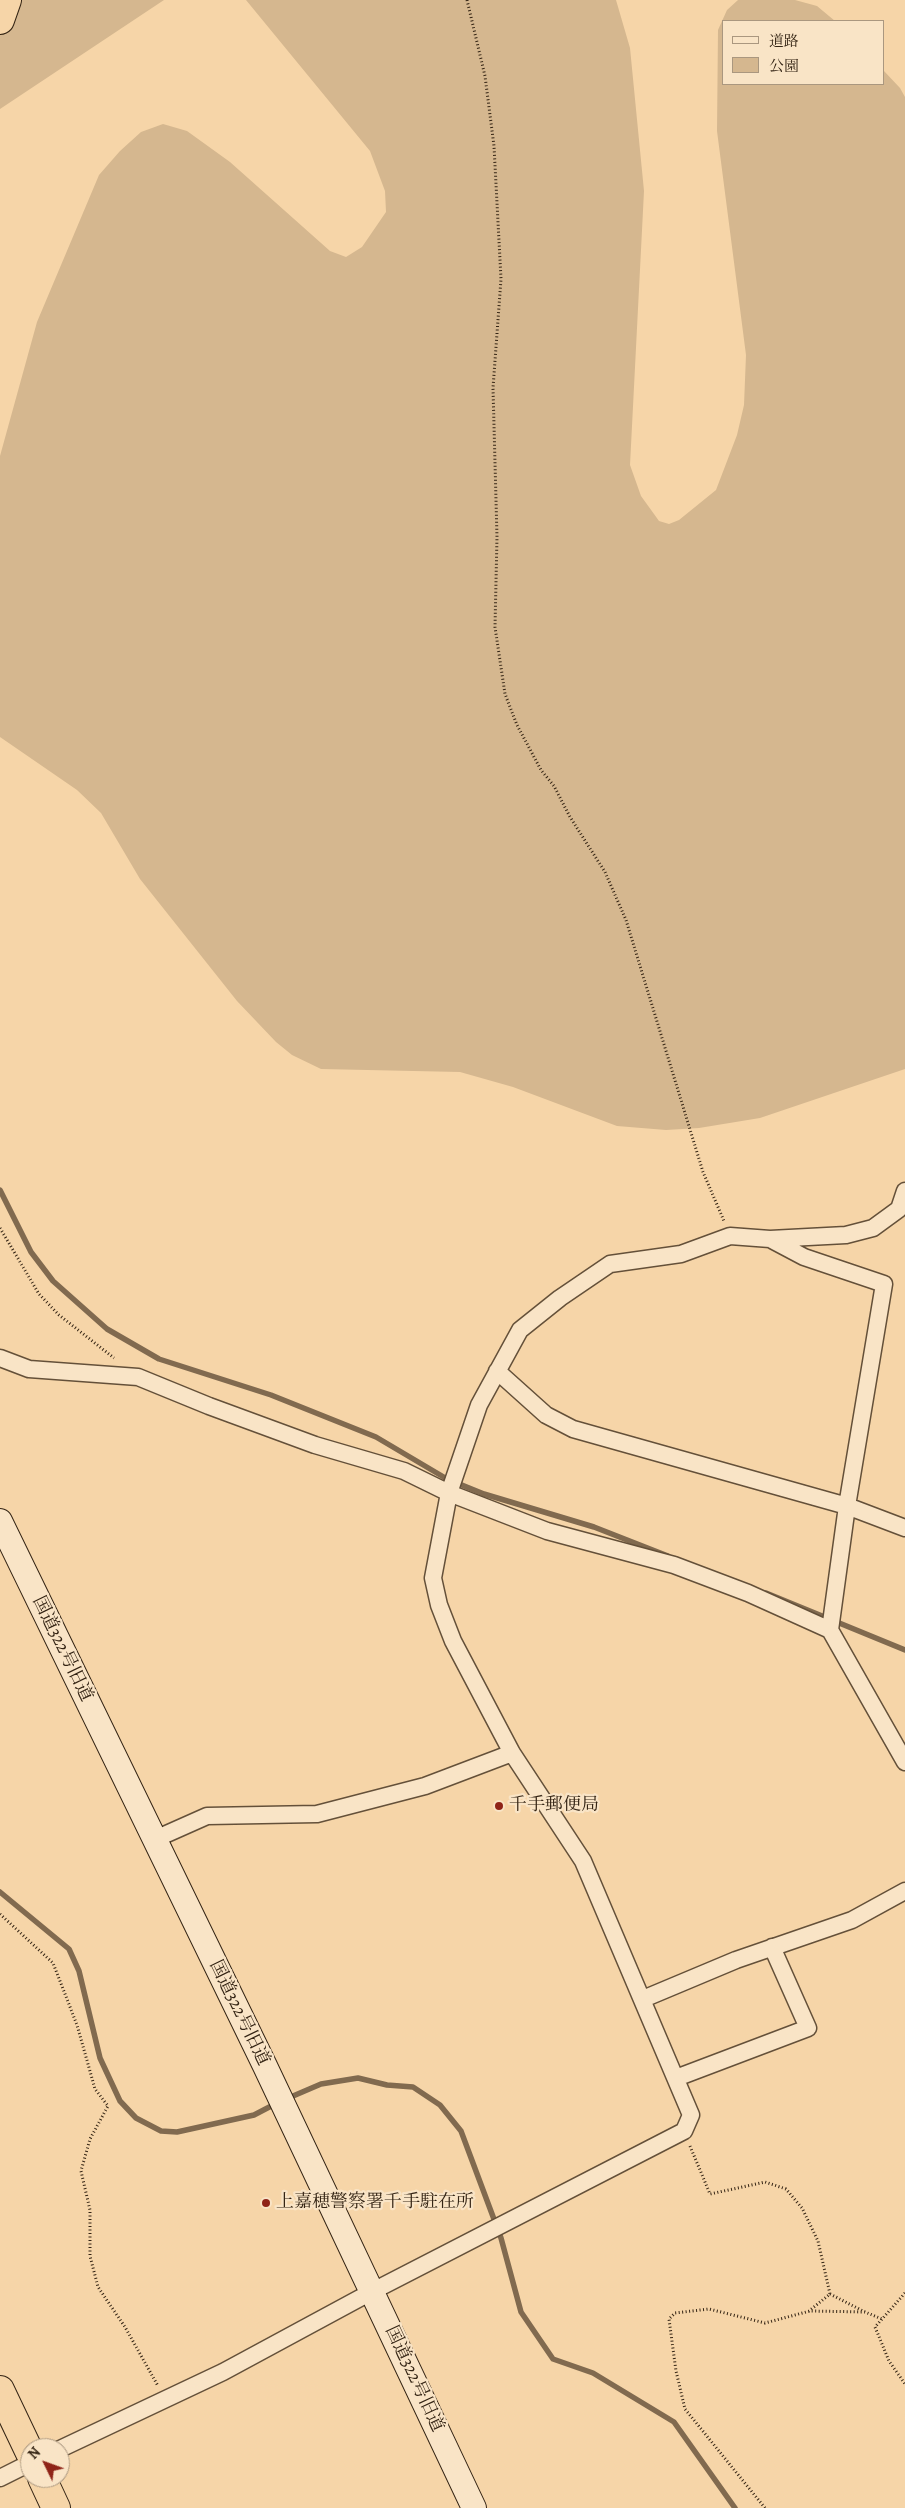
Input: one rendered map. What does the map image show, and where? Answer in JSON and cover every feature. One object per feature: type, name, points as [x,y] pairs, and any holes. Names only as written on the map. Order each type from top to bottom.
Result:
[{"type":"highway","points":[[0,20],[7,0]]},
{"type":"highway","points":[[0,2390],[23,2438]]},
{"type":"highway","points":[[47,2488],[56,2508]]},
{"type":"street","points":[[70,2444],[223,2372],[372,2291],[684,2132],[691,2115],[583,1861],[512,1753],[453,1641],[439,1605],[433,1578],[449,1493],[479,1405],[520,1330],[560,1298],[610,1264],[681,1254],[730,1236],[770,1239],[846,1235],[873,1228],[899,1209],[905,1191]]},
{"type":"street","points":[[770,1239],[804,1256],[884,1284],[830,1630]]},
{"type":"street","points":[[0,1358],[29,1369],[138,1376],[209,1406],[315,1445],[404,1470],[449,1493],[547,1531],[674,1565],[748,1593],[830,1630],[905,1762]]},
{"type":"street","points":[[497,1371],[546,1415],[573,1428],[848,1506],[905,1528]]},
{"type":"street","name":"国道322号旧道","points":[[0,1521],[265,2066],[474,2508]]},
{"type":"street","points":[[154,1840],[207,1816],[317,1814],[425,1786],[512,1753]]},
{"type":"street","points":[[643,1999],[772,1947],[852,1920],[905,1891]]},
{"type":"street","points":[[676,2078],[808,2028],[772,1947]]},
{"type":"street","points":[[0,2478],[20,2469]]},
{"type":"path","points":[[467,0],[485,76],[494,146],[501,279],[493,388],[497,538],[495,627],[505,694],[517,725],[541,770],[554,786],[570,816],[605,872],[626,920],[704,1172],[730,1236]]},
{"type":"path","points":[[0,1228],[39,1294],[59,1315],[138,1376]]},
{"type":"path","points":[[0,1914],[53,1963],[77,2025],[95,2088],[108,2106],[90,2139],[81,2171],[90,2210],[90,2256],[98,2287],[166,2399]]},
{"type":"path","points":[[684,2132],[710,2194],[765,2182],[786,2189],[802,2208],[818,2241],[830,2294]]},
{"type":"path","points":[[905,2293],[874,2326],[889,2361],[905,2384]]},
{"type":"path","points":[[807,2312],[830,2294]]},
{"type":"path","points":[[830,2294],[882,2319]]},
{"type":"path","points":[[765,2508],[685,2409],[676,2371],[669,2319],[674,2313],[709,2309],[765,2323],[807,2312],[865,2312]]},
{"type":"green space","points":[[0,0],[164,0],[0,109]]},
{"type":"green space","points":[[246,0],[616,0],[630,48],[644,191],[630,465],[641,496],[659,521],[669,524],[679,520],[716,490],[737,435],[744,405],[746,355],[717,131],[718,30],[722,21],[722,85],[885,85],[885,72],[900,88],[905,97],[905,1069],[760,1118],[699,1128],[666,1130],[617,1126],[513,1087],[460,1072],[321,1069],[292,1055],[276,1042],[237,1001],[140,879],[101,813],[77,790],[0,737],[0,456],[37,322],[99,175],[120,151],[141,132],[163,124],[187,131],[230,162],[330,251],[346,257],[362,247],[386,212],[385,191],[370,151]]},
{"type":"green space","points":[[738,0],[795,0],[817,6],[834,20],[722,20],[727,10]]},
{"type":"waterway","points":[[0,1190],[31,1252],[53,1281],[107,1329],[159,1359],[271,1395],[376,1437],[447,1479],[484,1494],[594,1527],[668,1556]]},
{"type":"waterway","points":[[766,1593],[905,1650]]},
{"type":"waterway","points":[[0,1892],[69,1949],[79,1971],[100,2058],[120,2101],[136,2118],[161,2131],[177,2132],[254,2115],[277,2103]]},
{"type":"waterway","points":[[286,2099],[321,2084],[358,2078],[387,2085],[413,2087],[440,2105],[461,2131],[501,2238],[521,2312],[553,2359],[593,2373],[674,2422],[735,2508]]},
{"type":"place","name":"千手郵便局","points":[[499,1806]]},
{"type":"place","name":"上嘉穂警察署千手駐在所","points":[[266,2203]]}]
